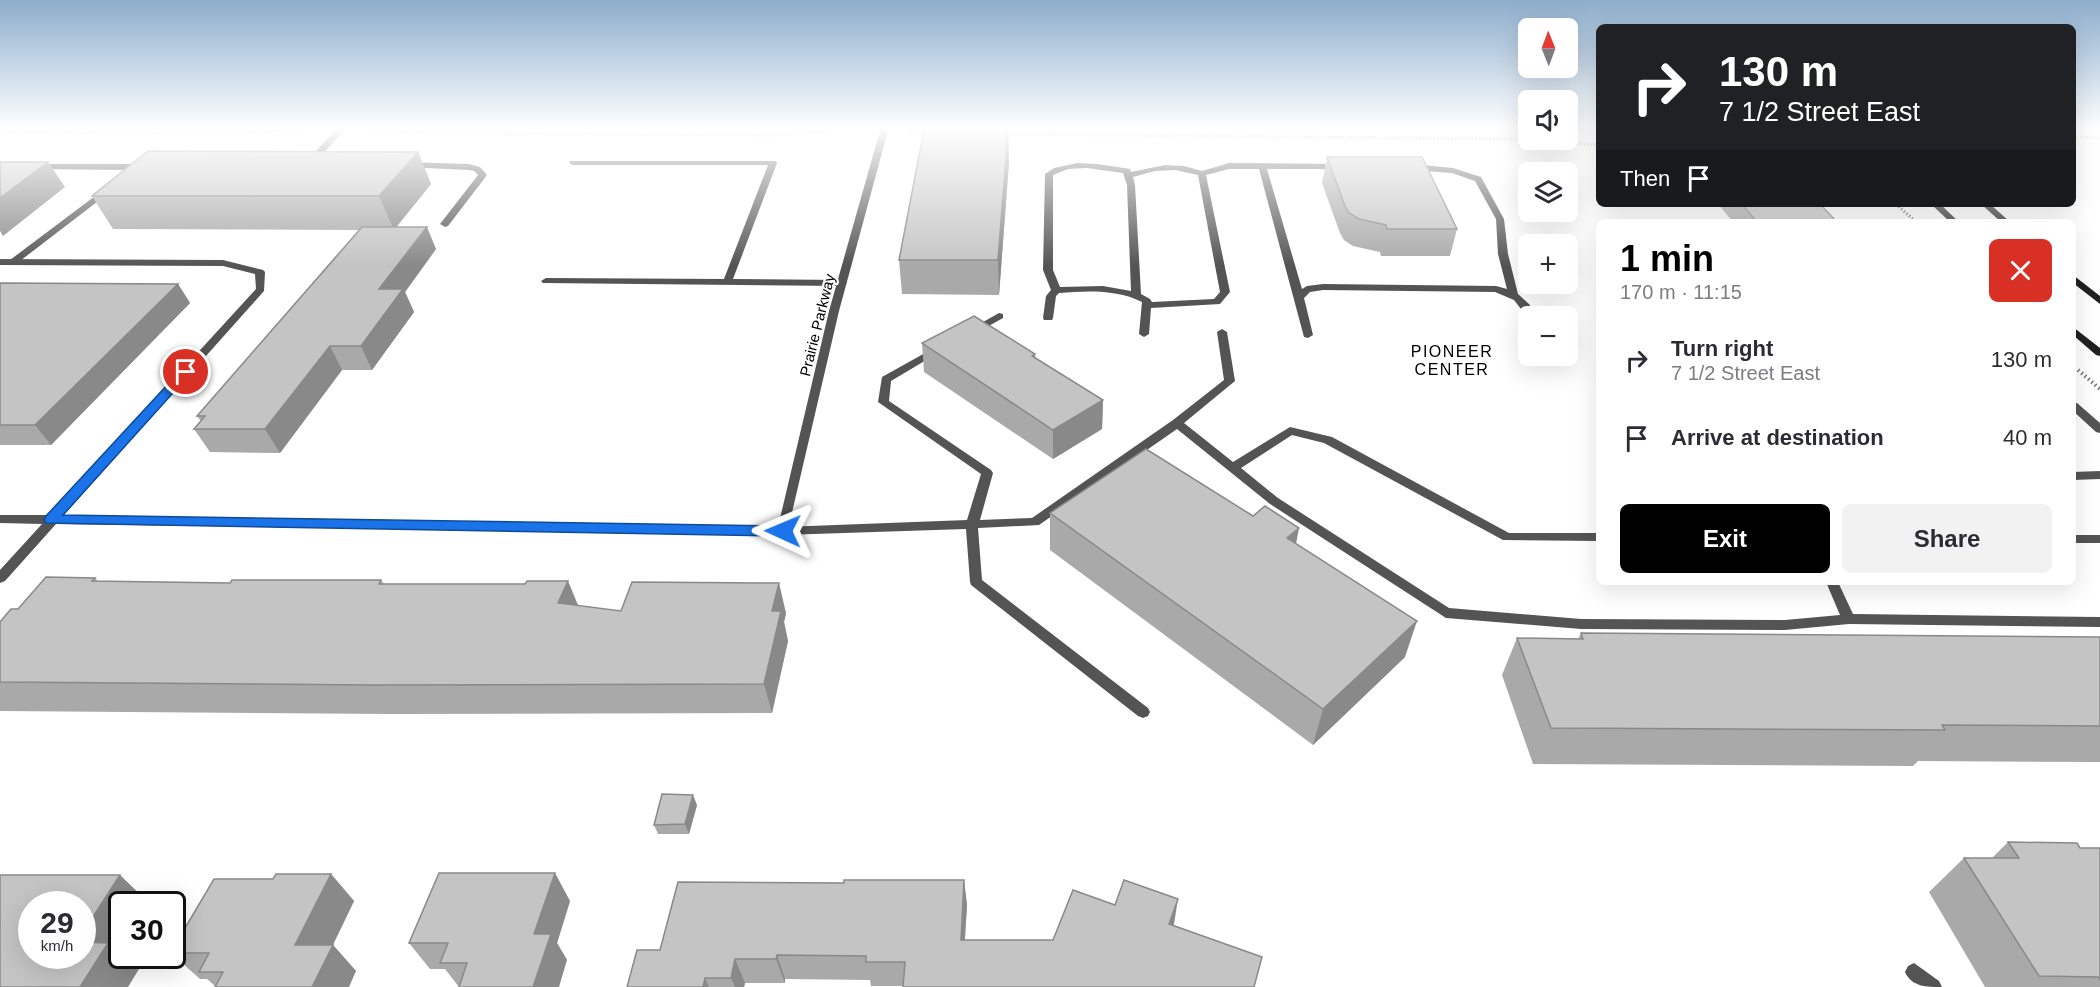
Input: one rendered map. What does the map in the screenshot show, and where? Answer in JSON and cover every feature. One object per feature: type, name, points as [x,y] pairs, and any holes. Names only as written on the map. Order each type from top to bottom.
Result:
[{"type":"main road","points":[[1938,207],[1952,219]]},
{"type":"main road","points":[[1988,207],[2002,219]]},
{"type":"main road","points":[[2076,281],[2100,301]]},
{"type":"main road","points":[[2076,333],[2100,353]]},
{"type":"street","points":[[445,224],[483,175],[481,173]]},
{"type":"street","points":[[727,283],[769,173]]},
{"type":"street","name":"Prairie Parkway","points":[[783,531],[842,283],[872,173]]},
{"type":"street","points":[[1050,173],[1048,270],[1056,290]]},
{"type":"street","points":[[1136,173],[1128,176],[1136,294]]},
{"type":"street","points":[[1146,305],[1217,302],[1225,292],[1202,174],[1205,173]]},
{"type":"street","points":[[1264,173],[1308,335]]},
{"type":"street","points":[[1459,173],[1478,179],[1500,219],[1503,254],[1513,294]]},
{"type":"street","points":[[13,262],[117,182]]},
{"type":"street","points":[[0,262],[223,263],[260,272],[261,289],[0,578]]},
{"type":"street","points":[[546,281],[842,283]]},
{"type":"street","points":[[1299,297],[1307,289],[1323,287],[1496,289],[1513,294],[1526,306]]},
{"type":"street","points":[[1048,318],[1051,296],[1056,290],[1084,288],[1136,294],[1147,301],[1144,334]]},
{"type":"street","points":[[968,333],[999,316]]},
{"type":"street","points":[[0,519],[783,531],[1035,522],[1177,423],[1230,381],[1222,332]]},
{"type":"street","points":[[948,344],[886,379],[883,402],[987,472],[972,525],[976,582],[1143,712]]},
{"type":"street","points":[[2076,408],[2100,429]]},
{"type":"street","points":[[1177,423],[1274,501],[1446,614],[1581,624],[1785,625],[1849,619],[2100,622]]},
{"type":"street","points":[[1233,468],[1290,431],[1328,440],[1507,537],[1596,537]]},
{"type":"street","points":[[2076,476],[2100,475]]},
{"type":"street","points":[[2076,539],[2100,539]]},
{"type":"street","points":[[1833,585],[1849,619]]},
{"type":"street","points":[[1914,972],[1933,987]]},
{"type":"path","points":[[1899,207],[1913,219]]},
{"type":"path","points":[[2076,368],[2100,389]]},
{"type":"building","points":[[0,173],[33,173],[0,198]]},
{"type":"building","points":[[121,173],[399,173],[379,196],[92,196]]},
{"type":"building","points":[[916,173],[1005,173],[998,260],[899,260]]},
{"type":"building","points":[[1333,173],[1430,173],[1457,229],[1387,229],[1386,225],[1359,219],[1349,213]]},
{"type":"building","points":[[1744,207],[1823,207],[1834,219],[1754,219]]},
{"type":"building","points":[[362,227],[427,227],[379,289],[403,289],[361,346],[330,346],[265,429],[194,429],[205,416],[197,416]]},
{"type":"building","points":[[0,283],[178,284],[35,425],[0,425]]},
{"type":"building","points":[[974,316],[1035,354],[1032,356],[1103,400],[1053,430],[922,343]]},
{"type":"building","points":[[1146,449],[1253,516],[1265,506],[1299,528],[1287,538],[1417,621],[1323,709],[1050,513]]},
{"type":"building","points":[[46,577],[95,578],[92,581],[230,583],[232,580],[381,580],[379,584],[525,584],[527,581],[568,581],[558,603],[621,611],[632,582],[779,583],[772,611],[781,611],[764,684],[373,685],[0,682],[0,622],[11,609],[18,609]]},
{"type":"building","points":[[1581,633],[2100,637],[2100,726],[1942,725],[1945,730],[1551,728],[1517,638],[1583,639]]},
{"type":"building","points":[[662,794],[693,795],[685,824],[654,825]]},
{"type":"building","points":[[2008,842],[2077,843],[2080,848],[2100,848],[2100,980],[2098,977],[2039,976],[1964,858],[2019,858]]},
{"type":"building","points":[[439,873],[555,873],[534,934],[551,934],[533,987],[459,987],[467,963],[440,963],[448,943],[409,943]]},
{"type":"building","points":[[276,874],[331,874],[295,945],[333,945],[312,987],[215,987],[223,972],[199,972],[209,953],[186,953],[186,926],[214,879],[273,879]]},
{"type":"building","points":[[0,875],[120,875],[96,912],[96,891],[18,891],[18,969],[91,969],[80,987],[0,987]]},
{"type":"building","points":[[844,880],[964,880],[961,940],[1053,940],[1073,890],[1115,905],[1124,880],[1178,899],[1169,924],[1262,957],[1254,987],[903,987],[905,962],[866,962],[866,956],[777,955],[776,959],[735,959],[731,978],[705,978],[703,987],[627,987],[637,950],[660,950],[678,882],[844,883]]},
{"type":"building","points":[[96,943],[108,943],[96,962]]},
{"type":"district","name":"PIONEER CENTER","points":[[1452,360]]},
{"type":"route","points":[[186,372],[51,520],[783,531]]}]
